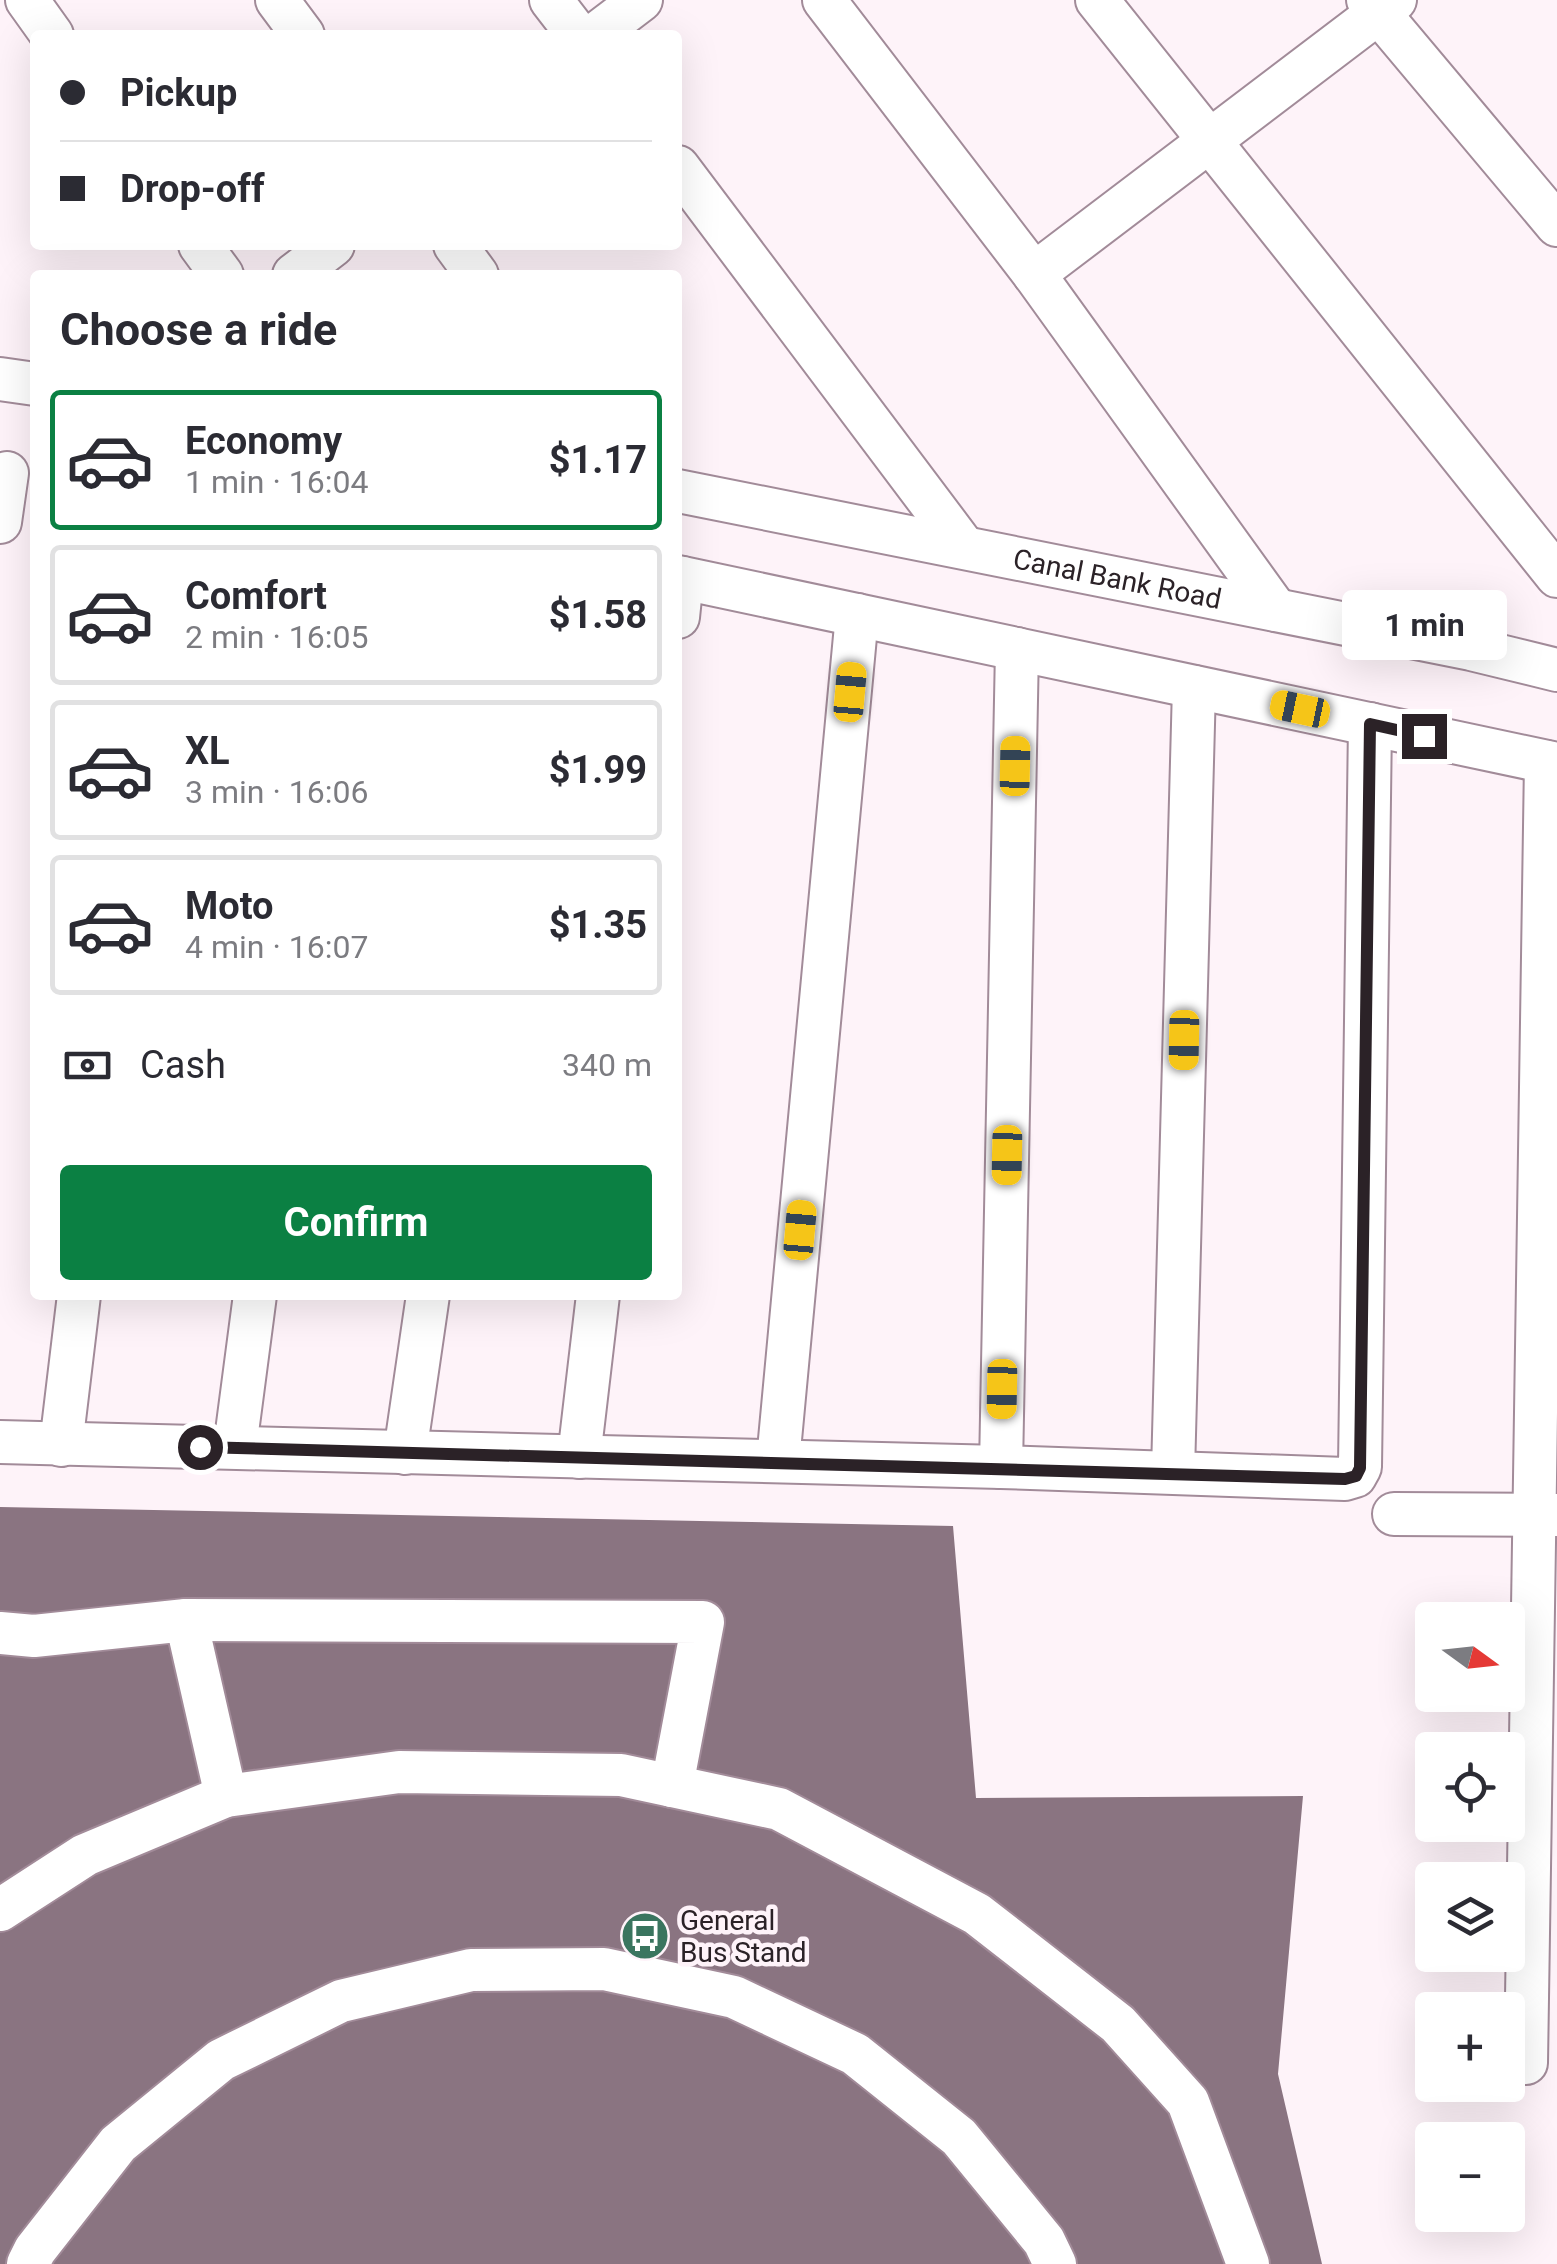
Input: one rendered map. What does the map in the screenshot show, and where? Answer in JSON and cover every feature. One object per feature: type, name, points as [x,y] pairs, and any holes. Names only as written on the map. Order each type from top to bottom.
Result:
[{"type":"street","points":[[27,0],[48,30]]},
{"type":"street","points":[[277,0],[298,30]]},
{"type":"street","points":[[550,0],[574,30]]},
{"type":"street","points":[[602,30],[642,0]]},
{"type":"street","points":[[824,0],[1034,274],[1276,610]]},
{"type":"street","points":[[1097,0],[1557,576]]},
{"type":"street","points":[[1034,274],[1209,144],[1381,4],[1557,225]]},
{"type":"street","points":[[682,172],[963,546]]},
{"type":"street","points":[[300,270],[326,250]]},
{"type":"street","points":[[459,250],[474,270]]},
{"type":"street","points":[[0,380],[30,383]]},
{"type":"street","points":[[0,522],[14,473]]},
{"type":"street","name":"Canal Bank Road","points":[[682,492],[1471,648],[1557,670]]},
{"type":"street","points":[[682,591],[856,615],[1551,763],[1546,1515],[1526,2062]]},
{"type":"street","points":[[778,1461],[856,615]]},
{"type":"street","points":[[1001,1467],[1017,649]]},
{"type":"street","points":[[1173,1472],[1194,686]]},
{"type":"street","points":[[0,1442],[1345,1479],[1358,1472],[1370,724]]},
{"type":"street","points":[[60,1444],[78,1300]]},
{"type":"street","points":[[235,1447],[255,1300]]},
{"type":"street","points":[[404,1453],[427,1300]]},
{"type":"street","points":[[579,1456],[597,1300]]},
{"type":"street","points":[[1394,1514],[1546,1515]]},
{"type":"street","points":[[0,1632],[34,1636],[186,1620],[703,1622],[672,1786]]},
{"type":"street","points":[[186,1620],[226,1796]]},
{"type":"street","points":[[0,1910],[85,1855],[226,1796],[399,1772],[621,1775],[779,1809],[977,1914],[1118,2024],[1188,2102],[1248,2264]]},
{"type":"street","points":[[28,2264],[118,2144],[221,2060],[341,2001],[452,1974],[471,1970],[604,1969],[734,1997],[855,2054],[960,2137],[1044,2240],[1055,2264]]},
{"type":"building","name":"General Bus Stand","points":[[0,1507],[953,1526],[976,1798],[1303,1796],[1278,2074],[1322,2264],[0,2264]]},
{"type":"place","name":"General Bus Stand","points":[[645,1936]]},
{"type":"route","points":[[200,1447],[1345,1479],[1356,1476],[1360,1468],[1370,724],[1424,736]]}]
